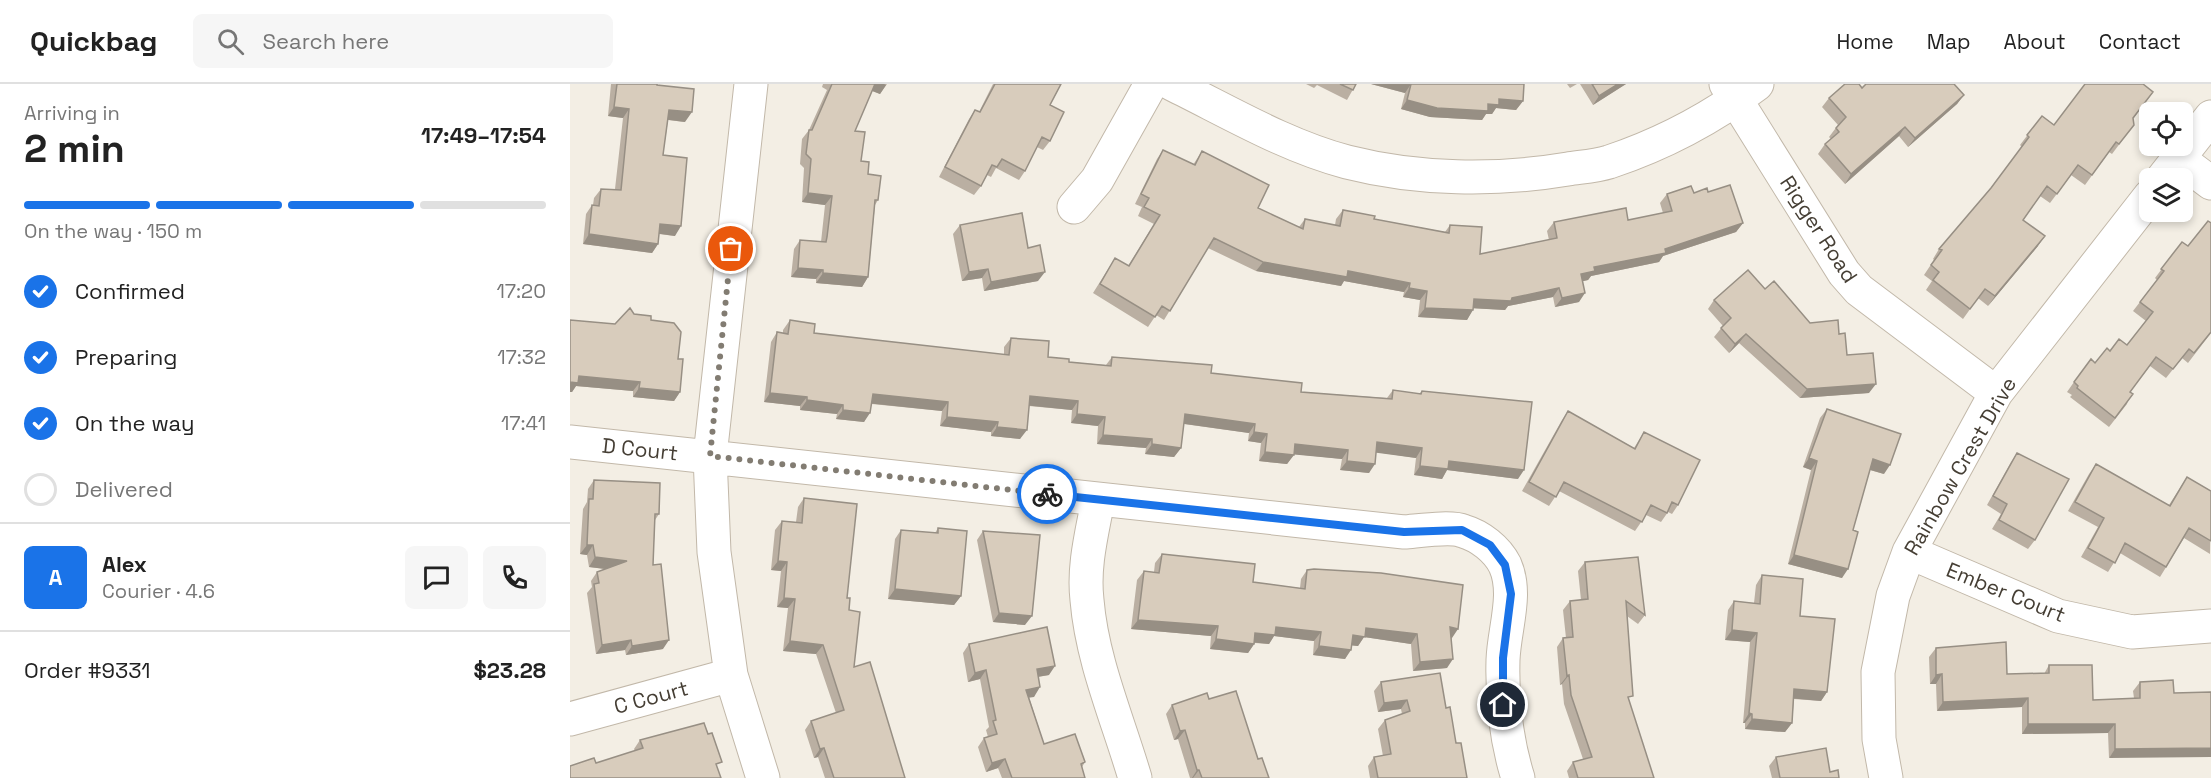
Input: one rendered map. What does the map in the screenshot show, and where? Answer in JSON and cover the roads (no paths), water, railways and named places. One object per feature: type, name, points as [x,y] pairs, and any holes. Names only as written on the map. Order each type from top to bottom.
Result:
[{"type":"street","points":[[751,84],[710,456],[714,552],[731,675],[763,778]]},
{"type":"street","points":[[1074,207],[1097,180],[1151,84]]},
{"type":"street","points":[[1172,84],[1287,140],[1345,161],[1401,173],[1468,177],[1539,174],[1607,162],[1685,131],[1740,89]]},
{"type":"street","name":"Rigger Road","points":[[1740,89],[1844,273],[1859,290],[1996,393]]},
{"type":"street","points":[[2172,168],[2211,117]]},
{"type":"street","points":[[2193,177],[2211,183]]},
{"type":"street","name":"Rainbow Crest Drive","points":[[1886,778],[1879,739],[1878,672],[1893,596],[1909,552],[1996,393],[2139,210]]},
{"type":"street","name":"D Court","points":[[570,442],[1404,532],[1462,530],[1490,545],[1505,565],[1511,594],[1503,658],[1503,705],[1510,754],[1518,778]]},
{"type":"street","points":[[1098,500],[1087,559],[1086,599],[1094,643],[1135,778]]},
{"type":"street","name":"Ember Court","points":[[1909,552],[2058,616],[2132,632],[2211,626]]},
{"type":"street","name":"C Court","points":[[570,719],[731,675]]}]
